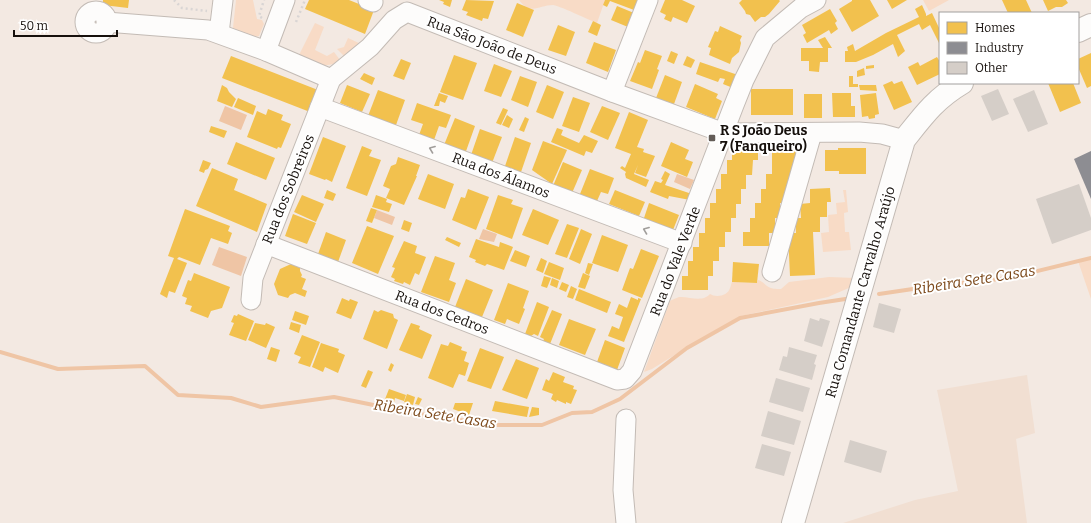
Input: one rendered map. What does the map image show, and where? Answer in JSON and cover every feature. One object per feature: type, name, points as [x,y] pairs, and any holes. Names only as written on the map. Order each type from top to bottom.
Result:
[{"type":"main road","points":[[1079,31],[1091,25]]},
{"type":"main road","name":"Rua Comandante Carvalho Araújo","points":[[793,523],[904,140],[928,110],[941,97],[960,84]]},
{"type":"street","points":[[266,51],[286,0]]},
{"type":"street","points":[[612,92],[648,0]]},
{"type":"street","name":"Rua do Vale Verde","points":[[617,380],[625,379],[632,370],[744,80],[765,38],[802,8],[816,0]]},
{"type":"street","points":[[216,6],[219,33]]},
{"type":"street","name":"Rua São João de Deus","points":[[331,79],[370,47],[390,8],[724,133],[859,132],[882,134],[904,140]]},
{"type":"street","points":[[106,22],[208,30],[266,51],[331,79]]},
{"type":"street","name":"Rua dos Sobreiros","points":[[251,300],[253,278],[331,79]]},
{"type":"street","name":"Rua dos Álamos","points":[[320,107],[682,243]]},
{"type":"street","points":[[772,272],[812,133]]},
{"type":"street","name":"Rua dos Cedros","points":[[266,244],[617,380]]},
{"type":"street","points":[[626,419],[623,490],[626,523]]},
{"type":"path","points":[[174,0],[182,8],[216,6]]},
{"type":"path","points":[[294,25],[305,0]]},
{"type":"shaded area","points":[[236,0],[253,0],[257,19],[262,20],[264,24],[259,36],[254,37],[233,28]]},
{"type":"shaded area","points":[[519,0],[605,0],[597,23],[553,5],[531,9],[527,8]]},
{"type":"shaded area","points":[[923,0],[949,0],[929,11]]},
{"type":"shaded area","points":[[315,23],[324,27],[315,50],[327,56],[334,52],[340,60],[335,63],[324,65],[315,63],[299,55]]},
{"type":"shaded area","points":[[348,38],[361,44],[345,57],[337,49],[344,47]]},
{"type":"shaded area","points":[[225,106],[247,115],[241,130],[219,121]]},
{"type":"shaded area","points":[[677,174],[694,180],[690,189],[674,182]]},
{"type":"shaded area","points":[[843,190],[846,190],[848,212],[844,213],[845,232],[849,232],[851,250],[823,252],[821,233],[829,232],[828,215],[837,214],[836,203],[845,202]]},
{"type":"shaded area","points":[[377,210],[395,217],[392,225],[374,218]]},
{"type":"shaded area","points":[[483,229],[497,234],[494,242],[479,239]]},
{"type":"shaded area","points":[[219,247],[247,257],[241,276],[212,265]]},
{"type":"shaded area","points":[[1091,258],[1091,299],[1078,261]]},
{"type":"shaded area","points":[[829,277],[855,278],[851,287],[828,297],[741,316],[652,369],[644,372],[670,301],[679,297],[699,299],[707,297],[710,294],[722,296],[729,291],[732,282],[757,283],[758,280],[770,288],[781,289],[789,282]]},
{"type":"shaded area","points":[[1027,375],[1035,433],[1016,439],[1027,523],[843,523],[915,500],[958,491],[937,390]]},
{"type":"building: Homes","points":[[103,0],[129,0],[128,8],[103,5]]},
{"type":"building: Homes","points":[[309,0],[349,0],[374,10],[365,34],[305,9]]},
{"type":"building: Homes","points":[[439,0],[452,0],[450,7],[443,4],[444,2]]},
{"type":"building: Homes","points":[[466,0],[494,1],[488,19],[483,18],[482,21],[466,15],[468,12],[462,10]]},
{"type":"building: Homes","points":[[605,0],[638,0],[634,10],[610,1],[607,7],[603,5]]},
{"type":"building: Homes","points":[[665,0],[682,0],[695,6],[687,23],[673,17],[671,22],[664,19],[666,15],[660,12]]},
{"type":"building: Homes","points":[[742,0],[780,1],[769,14],[765,17],[761,17],[755,22],[750,15],[746,14],[739,3]]},
{"type":"building: Homes","points":[[852,0],[870,0],[879,16],[852,32],[839,9]]},
{"type":"building: Homes","points":[[887,0],[907,0],[892,9]]},
{"type":"building: Homes","points":[[1002,0],[1026,0],[1032,12],[1008,12]]},
{"type":"building: Homes","points":[[1043,0],[1066,0],[1068,3],[1062,7],[1056,7],[1048,11]]},
{"type":"building: Homes","points":[[517,3],[534,10],[523,37],[506,30]]},
{"type":"building: Homes","points":[[922,5],[926,16],[932,13],[939,28],[939,43],[930,25],[922,30],[919,24],[897,35],[905,51],[898,57],[893,44],[856,62],[845,62],[845,51],[848,51],[847,47],[853,44],[855,51],[886,33],[919,17],[915,9]]},
{"type":"building: Homes","points":[[617,6],[634,13],[628,27],[611,20]]},
{"type":"building: Homes","points":[[830,9],[837,21],[835,23],[838,29],[831,34],[829,30],[807,43],[803,35],[806,33],[802,25]]},
{"type":"building: Homes","points":[[593,21],[601,25],[597,36],[588,32]]},
{"type":"building: Homes","points":[[558,25],[575,32],[566,56],[548,50]]},
{"type":"building: Homes","points":[[720,26],[742,36],[740,40],[741,43],[739,52],[732,58],[730,64],[709,55],[711,48],[708,47],[715,31],[718,32]]},
{"type":"building: Homes","points":[[825,37],[832,48],[828,48],[828,62],[820,62],[819,72],[809,71],[809,61],[801,61],[801,48],[823,48],[818,40]]},
{"type":"building: Homes","points":[[594,42],[616,50],[608,72],[586,63]]},
{"type":"building: Homes","points":[[645,50],[662,56],[652,89],[630,81]]},
{"type":"building: Homes","points":[[671,51],[678,54],[674,64],[667,61]]},
{"type":"building: Homes","points":[[1091,53],[1091,86],[1087,88],[1079,69],[1079,59]]},
{"type":"building: Homes","points":[[454,55],[477,63],[463,100],[440,92]]},
{"type":"building: Homes","points":[[231,56],[318,90],[310,112],[222,78]]},
{"type":"building: Homes","points":[[687,56],[695,60],[691,68],[683,65]]},
{"type":"building: Homes","points":[[937,57],[939,60],[939,74],[917,85],[908,67],[918,62],[920,66]]},
{"type":"building: Homes","points":[[401,59],[411,63],[404,80],[393,76]]},
{"type":"building: Homes","points":[[700,62],[738,75],[733,88],[723,84],[725,79],[720,78],[718,82],[696,74]]},
{"type":"building: Homes","points":[[494,64],[512,71],[501,97],[484,91]]},
{"type":"building: Homes","points":[[874,65],[874,68],[866,69],[866,66]]},
{"type":"building: Homes","points":[[864,68],[865,75],[857,77],[857,71]]},
{"type":"building: Homes","points":[[364,73],[375,78],[372,85],[360,79]]},
{"type":"building: Homes","points":[[665,75],[682,82],[674,104],[656,98]]},
{"type":"building: Homes","points":[[520,76],[537,82],[528,107],[511,100]]},
{"type":"building: Homes","points":[[849,76],[853,76],[853,84],[858,84],[858,87],[849,87]]},
{"type":"building: Homes","points":[[892,81],[894,84],[902,81],[912,102],[894,110],[883,85]]},
{"type":"building: Homes","points":[[695,84],[718,94],[716,98],[722,101],[715,119],[686,107]]},
{"type":"building: Homes","points":[[1048,84],[1073,84],[1081,103],[1060,112]]},
{"type":"building: Homes","points":[[222,85],[227,88],[236,99],[232,107],[217,101]]},
{"type":"building: Homes","points":[[347,85],[370,94],[362,112],[340,103]]},
{"type":"building: Homes","points":[[547,85],[564,92],[553,119],[536,112]]},
{"type":"building: Homes","points":[[859,85],[876,85],[877,91],[860,90]]},
{"type":"building: Homes","points":[[751,89],[793,89],[793,115],[751,115]]},
{"type":"building: Homes","points":[[378,90],[405,100],[396,125],[368,116]]},
{"type":"building: Homes","points":[[439,93],[448,96],[445,103],[440,101],[439,106],[434,106]]},
{"type":"building: Homes","points":[[832,93],[851,93],[851,106],[855,106],[855,117],[833,117]]},
{"type":"building: Homes","points":[[876,93],[879,114],[875,115],[875,118],[869,119],[868,116],[862,117],[860,95]]},
{"type":"building: Homes","points":[[804,94],[822,94],[822,118],[804,118]]},
{"type":"building: Homes","points":[[573,97],[590,103],[579,132],[562,126]]},
{"type":"building: Homes","points":[[238,98],[256,106],[253,115],[234,107]]},
{"type":"building: Homes","points":[[417,103],[451,115],[446,128],[439,126],[434,140],[419,135],[423,124],[411,120]]},
{"type":"building: Homes","points":[[602,106],[620,113],[608,140],[590,132]]},
{"type":"building: Homes","points":[[503,108],[508,110],[501,125],[496,123]]},
{"type":"building: Homes","points":[[268,109],[283,115],[281,120],[291,124],[281,148],[278,147],[277,149],[247,137],[257,111],[266,115]]},
{"type":"building: Homes","points":[[629,112],[648,120],[637,147],[644,149],[643,152],[655,156],[646,177],[635,173],[638,165],[634,174],[649,180],[646,187],[626,178],[626,172],[620,168],[622,166],[625,168],[631,154],[615,148]]},
{"type":"building: Homes","points":[[507,115],[513,119],[509,128],[502,125]]},
{"type":"building: Homes","points":[[525,117],[529,119],[524,132],[519,130]]},
{"type":"building: Homes","points":[[455,118],[475,126],[465,154],[444,145]]},
{"type":"building: Homes","points":[[211,126],[227,131],[224,138],[209,132]]},
{"type":"building: Homes","points":[[557,128],[563,130],[561,135],[579,143],[584,135],[598,141],[592,153],[586,151],[584,156],[551,142]]},
{"type":"building: Homes","points":[[480,129],[502,137],[492,163],[471,155]]},
{"type":"building: Homes","points":[[323,137],[346,146],[332,182],[309,174]]},
{"type":"building: Homes","points":[[515,137],[531,143],[521,172],[505,166]]},
{"type":"building: Homes","points":[[543,141],[567,150],[552,184],[532,170]]},
{"type":"building: Homes","points":[[236,142],[275,158],[266,180],[227,164]]},
{"type":"building: Homes","points":[[671,142],[689,150],[685,159],[693,162],[687,177],[661,166]]},
{"type":"building: Homes","points":[[362,146],[372,150],[369,156],[381,160],[367,196],[346,188]]},
{"type":"building: Homes","points":[[732,146],[758,146],[758,160],[753,160],[752,175],[746,175],[746,189],[741,189],[741,204],[736,204],[736,218],[731,218],[731,232],[725,232],[725,247],[719,247],[719,261],[713,261],[713,276],[708,276],[708,290],[682,290],[682,276],[688,276],[688,261],[693,261],[693,247],[699,247],[699,233],[705,233],[705,218],[710,218],[710,203],[716,203],[716,189],[721,189],[721,174],[727,174],[727,160],[732,160]]},
{"type":"building: Homes","points":[[772,146],[796,146],[796,175],[791,189],[786,189],[786,203],[780,203],[780,218],[775,218],[775,233],[769,233],[769,246],[743,246],[743,232],[750,232],[750,218],[755,218],[755,203],[761,203],[761,189],[766,189],[766,174],[772,174]]},
{"type":"building: Homes","points":[[838,148],[866,148],[866,174],[839,174],[839,171],[825,171],[825,150],[838,150]]},
{"type":"building: Homes","points":[[398,157],[420,165],[417,176],[404,205],[386,198],[390,189],[383,186],[391,166],[396,164]]},
{"type":"building: Homes","points":[[203,160],[211,163],[204,173],[199,171]]},
{"type":"building: Homes","points":[[563,162],[582,170],[572,193],[553,186]]},
{"type":"building: Homes","points":[[212,168],[238,179],[234,190],[267,204],[257,232],[196,206]]},
{"type":"building: Homes","points":[[590,169],[614,178],[608,194],[601,192],[597,201],[580,194]]},
{"type":"building: Homes","points":[[665,171],[670,174],[665,185],[692,194],[690,200],[669,196],[668,199],[650,192],[655,181],[661,183],[663,180],[661,179]]},
{"type":"building: Homes","points":[[428,174],[454,184],[445,209],[418,199]]},
{"type":"building: Homes","points":[[830,188],[831,202],[827,202],[827,217],[820,217],[820,232],[813,232],[815,275],[790,276],[788,233],[796,233],[795,218],[801,218],[800,204],[810,203],[810,189]]},
{"type":"building: Homes","points":[[468,189],[489,197],[476,230],[452,220],[461,197],[465,198]]},
{"type":"building: Homes","points":[[327,190],[336,194],[333,201],[324,198]]},
{"type":"building: Homes","points":[[615,190],[645,202],[639,216],[609,204]]},
{"type":"building: Homes","points":[[302,195],[324,204],[316,222],[294,212]]},
{"type":"building: Homes","points":[[376,195],[387,199],[386,202],[392,204],[389,212],[372,207]]},
{"type":"building: Homes","points":[[498,195],[513,200],[511,204],[523,208],[512,239],[486,229]]},
{"type":"building: Homes","points":[[649,203],[679,215],[673,230],[644,218]]},
{"type":"building: Homes","points":[[371,208],[377,210],[372,223],[366,221]]},
{"type":"building: Homes","points":[[185,209],[230,226],[228,231],[232,233],[228,244],[211,238],[200,265],[179,257],[177,259],[187,263],[175,293],[169,291],[167,298],[160,294],[174,258],[168,256]]},
{"type":"building: Homes","points":[[533,209],[559,220],[548,245],[522,235]]},
{"type":"building: Homes","points":[[293,214],[316,223],[307,244],[285,236]]},
{"type":"building: Homes","points":[[404,220],[412,223],[409,232],[401,229]]},
{"type":"building: Homes","points":[[567,224],[579,228],[567,258],[555,254]]},
{"type":"building: Homes","points":[[367,226],[394,236],[378,274],[352,263]]},
{"type":"building: Homes","points":[[581,229],[592,234],[580,264],[569,259]]},
{"type":"building: Homes","points":[[326,232],[346,240],[338,262],[318,254]]},
{"type":"building: Homes","points":[[602,235],[628,245],[618,272],[592,263]]},
{"type":"building: Homes","points":[[447,237],[461,243],[459,247],[445,240]]},
{"type":"building: Homes","points":[[476,239],[499,247],[500,242],[513,247],[504,270],[487,264],[485,266],[475,262],[476,260],[469,257]]},
{"type":"building: Homes","points":[[404,241],[417,246],[415,253],[426,257],[419,275],[415,273],[410,285],[404,282],[403,284],[394,281],[395,279],[391,277],[395,268],[392,267]]},
{"type":"building: Homes","points":[[641,249],[659,256],[642,298],[622,290],[630,268],[633,269]]},
{"type":"building: Homes","points":[[515,250],[530,256],[526,267],[510,261]]},
{"type":"building: Homes","points":[[435,256],[455,263],[449,280],[456,283],[449,302],[421,292]]},
{"type":"building: Homes","points":[[541,258],[547,261],[543,273],[536,270]]},
{"type":"building: Homes","points":[[549,262],[564,268],[560,280],[544,274]]},
{"type":"building: Homes","points":[[733,262],[759,264],[757,283],[732,282]]},
{"type":"building: Homes","points":[[588,263],[593,264],[589,275],[585,273]]},
{"type":"building: Homes","points":[[291,264],[300,268],[302,275],[301,277],[306,279],[302,289],[307,291],[305,297],[295,293],[290,295],[288,298],[278,295],[274,284],[280,269]]},
{"type":"building: Homes","points":[[194,273],[230,287],[222,308],[211,311],[208,318],[190,311],[192,306],[185,304],[187,298],[182,296],[188,280],[191,281]]},
{"type":"building: Homes","points":[[583,273],[590,276],[585,289],[578,287]]},
{"type":"building: Homes","points":[[544,276],[551,278],[547,288],[541,286]]},
{"type":"building: Homes","points":[[552,278],[559,281],[557,288],[550,285]]},
{"type":"building: Homes","points":[[466,279],[493,290],[482,317],[455,307]]},
{"type":"building: Homes","points":[[562,282],[569,285],[566,292],[559,289]]},
{"type":"building: Homes","points":[[508,283],[529,291],[523,308],[525,309],[519,324],[507,319],[505,324],[494,320]]},
{"type":"building: Homes","points":[[571,286],[577,289],[573,299],[567,297]]},
{"type":"building: Homes","points":[[579,289],[611,302],[607,313],[575,300]]},
{"type":"building: Homes","points":[[631,297],[638,300],[638,298],[641,299],[624,342],[608,336],[612,326],[619,329],[623,317],[615,314],[619,304],[627,308]]},
{"type":"building: Homes","points":[[342,298],[349,301],[350,299],[358,302],[351,319],[336,313]]},
{"type":"building: Homes","points":[[537,302],[549,307],[538,336],[534,334],[531,336],[525,334]]},
{"type":"building: Homes","points":[[374,310],[378,312],[381,310],[393,314],[394,318],[398,320],[387,349],[363,339]]},
{"type":"building: Homes","points":[[552,310],[562,314],[550,344],[543,341],[544,339],[540,337]]},
{"type":"building: Homes","points":[[295,311],[309,316],[306,325],[292,320]]},
{"type":"building: Homes","points":[[238,314],[254,321],[246,341],[229,335],[234,323],[231,322],[234,315],[237,316]]},
{"type":"building: Homes","points":[[569,319],[596,329],[585,355],[559,345]]},
{"type":"building: Homes","points":[[291,322],[301,325],[299,333],[289,329]]},
{"type":"building: Homes","points":[[255,323],[265,325],[266,323],[275,327],[266,348],[248,340]]},
{"type":"building: Homes","points":[[411,323],[420,326],[419,329],[432,335],[422,359],[399,350]]},
{"type":"building: Homes","points":[[302,335],[320,342],[310,367],[298,363],[301,357],[294,354]]},
{"type":"building: Homes","points":[[605,340],[625,348],[617,370],[597,362]]},
{"type":"building: Homes","points":[[450,342],[462,347],[461,350],[467,352],[464,361],[469,363],[465,376],[459,374],[453,388],[428,378],[441,344],[448,346]]},
{"type":"building: Homes","points":[[321,343],[339,349],[338,352],[345,355],[338,373],[325,367],[323,372],[312,367]]},
{"type":"building: Homes","points":[[271,347],[280,350],[276,362],[267,359]]},
{"type":"building: Homes","points":[[480,348],[504,357],[491,389],[467,381]]},
{"type":"building: Homes","points":[[516,359],[539,368],[527,399],[502,390]]},
{"type":"building: Homes","points":[[391,363],[394,365],[391,372],[388,370]]},
{"type":"building: Homes","points":[[368,370],[373,372],[366,388],[361,386]]},
{"type":"building: Homes","points":[[553,372],[565,377],[563,382],[574,386],[573,389],[577,390],[571,404],[566,402],[566,404],[557,400],[556,402],[551,399],[553,394],[542,390],[546,379],[549,381]]},
{"type":"building: Homes","points":[[389,389],[406,395],[404,401],[395,398],[394,402],[385,399]]},
{"type":"building: Homes","points":[[407,394],[415,397],[413,405],[404,402]]},
{"type":"building: Homes","points":[[418,397],[422,399],[419,405],[415,404]]},
{"type":"building: Homes","points":[[495,401],[529,407],[527,417],[492,411]]},
{"type":"building: Homes","points":[[455,403],[473,403],[469,415],[453,409]]},
{"type":"building: Homes","points":[[532,407],[539,408],[539,415],[529,417]]},
{"type":"building: Industry","points":[[1091,151],[1091,199],[1074,159]]},
{"type":"building: Other","points":[[998,89],[1009,114],[992,121],[981,96]]},
{"type":"building: Other","points":[[1034,90],[1048,124],[1028,132],[1013,99]]},
{"type":"building: Other","points":[[1079,184],[1091,218],[1091,230],[1052,244],[1036,199]]},
{"type":"building: Other","points":[[879,303],[901,309],[894,333],[873,327]]},
{"type":"building: Other","points":[[810,318],[819,321],[820,318],[830,321],[822,347],[804,341]]},
{"type":"building: Other","points":[[789,347],[817,355],[812,380],[779,370],[783,356],[787,357]]},
{"type":"building: Other","points":[[776,378],[810,388],[803,412],[769,402]]},
{"type":"building: Other","points":[[768,411],[801,421],[794,445],[761,436]]},
{"type":"building: Other","points":[[850,440],[887,451],[881,473],[844,462]]},
{"type":"building: Other","points":[[762,444],[791,452],[784,476],[755,468]]},
{"type":"waterway","name":"Ribeira Sete Casas","points":[[879,294],[933,286],[1009,278],[1091,258]]},
{"type":"waterway","name":"Ribeira Sete Casas","points":[[0,352],[58,369],[145,366],[178,395],[231,398],[261,407],[334,397],[413,413],[494,425],[542,425],[572,413],[592,412],[620,399],[687,348],[740,318],[852,298]]},
{"type":"place","name":"R S João Deus 7 (Fanqueiro)","points":[[712,138]]}]
